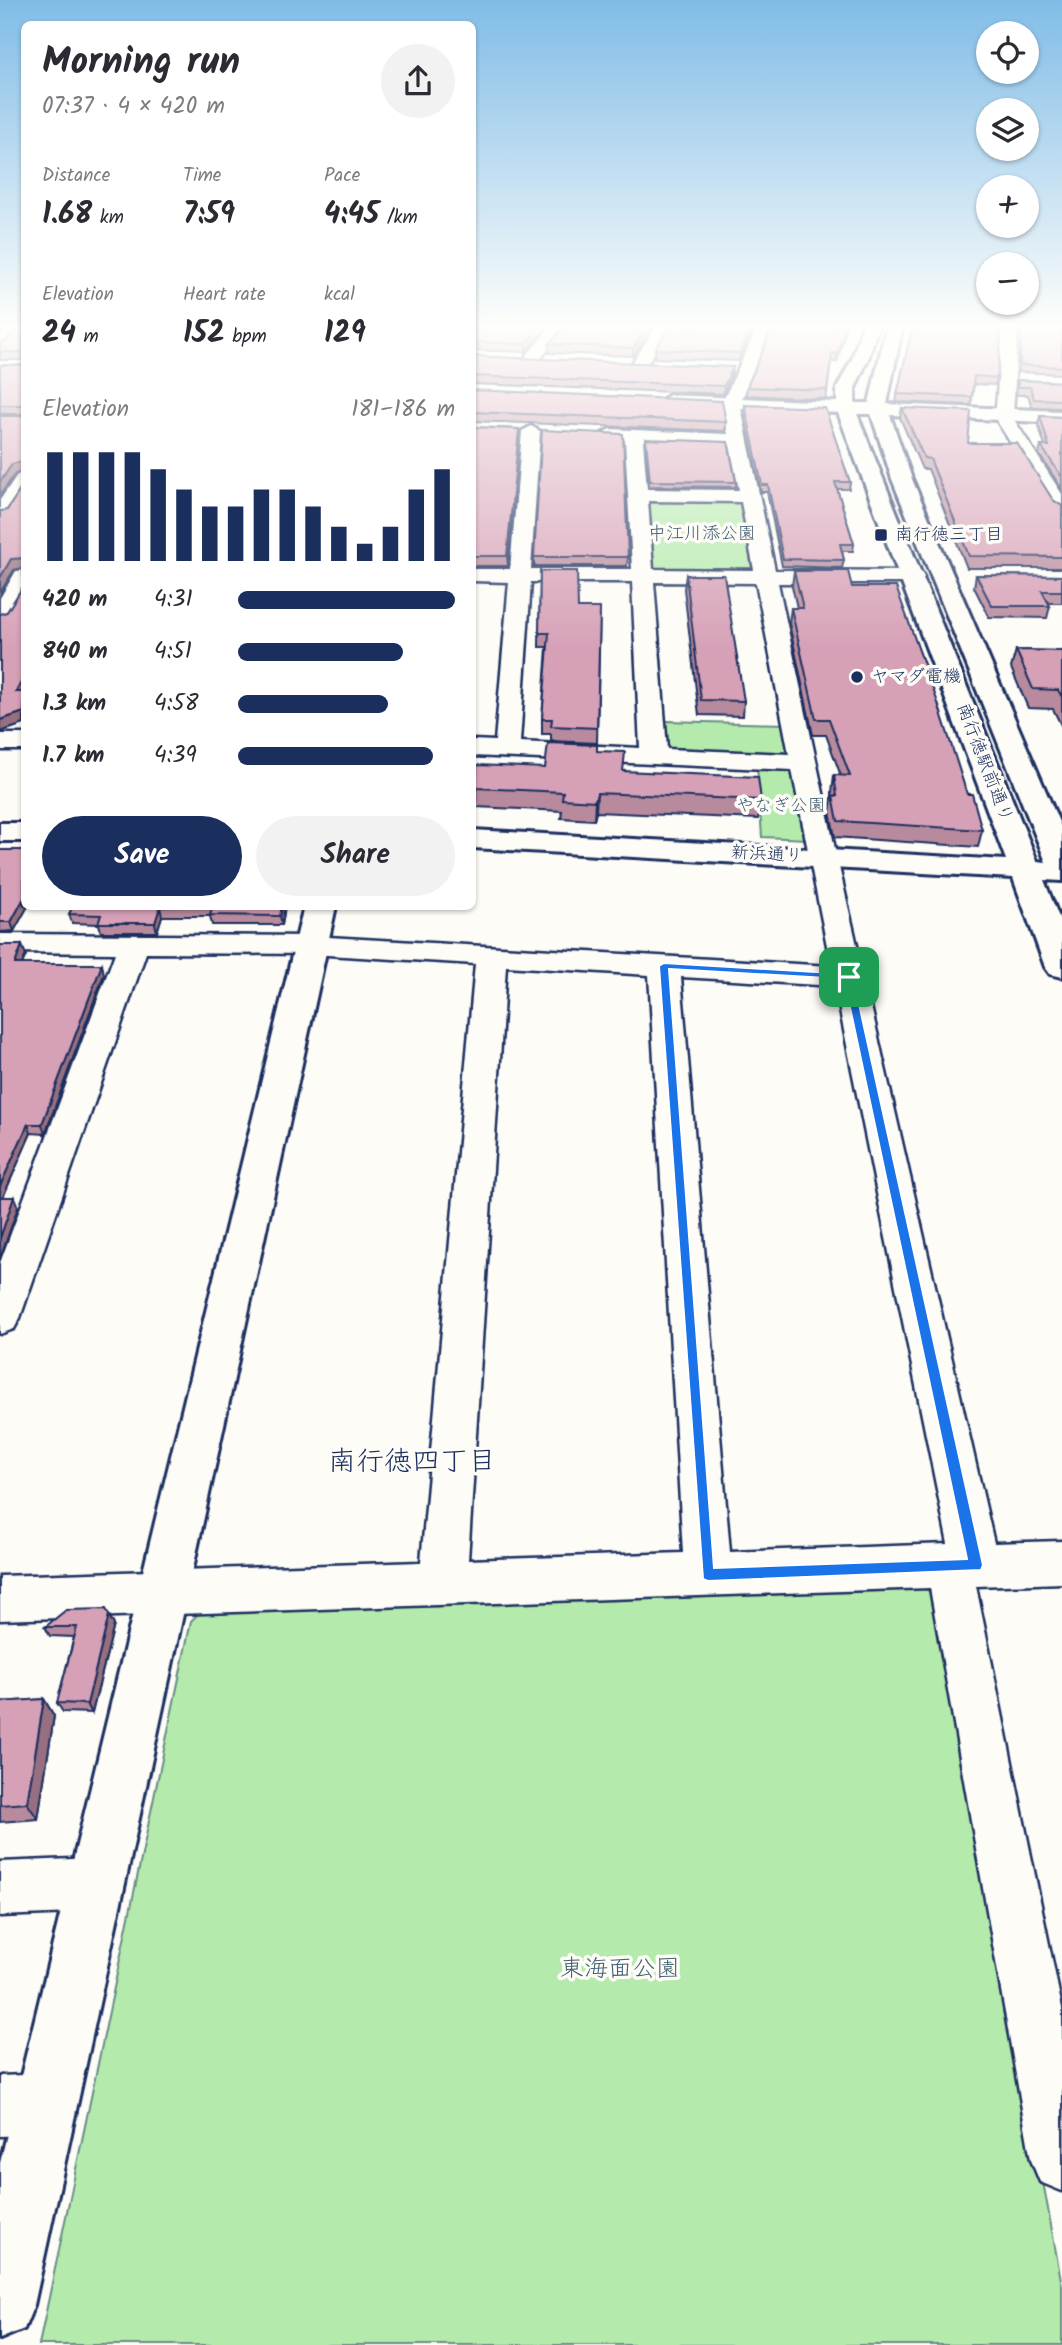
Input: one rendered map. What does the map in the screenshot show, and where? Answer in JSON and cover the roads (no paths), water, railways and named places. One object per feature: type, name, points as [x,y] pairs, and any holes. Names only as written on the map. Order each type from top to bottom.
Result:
[{"type":"street","points":[[507,749],[520,575],[538,433]]},
{"type":"street","points":[[604,433],[739,440]]},
{"type":"street","points":[[738,433],[849,977],[962,1566],[1062,2160]]},
{"type":"street","name":"南行徳駅前通り","points":[[855,433],[867,468],[886,507],[1062,967]]},
{"type":"street","name":"南行徳駅前通り","points":[[886,433],[899,471],[954,578],[1062,864]]},
{"type":"street","points":[[1014,433],[1062,508]]},
{"type":"street","points":[[634,435],[654,756]]},
{"type":"street","points":[[1028,456],[1051,457]]},
{"type":"street","points":[[1,509],[21,483]]},
{"type":"street","points":[[638,495],[751,496]]},
{"type":"street","points":[[476,575],[954,578]]},
{"type":"street","points":[[0,616],[21,581]]},
{"type":"street","points":[[0,743],[21,743]]},
{"type":"street","points":[[476,748],[804,763]]},
{"type":"street","points":[[0,832],[21,832]]},
{"type":"street","name":"新浜通り","points":[[476,839],[1062,872]]},
{"type":"street","points":[[0,943],[134,944],[315,926],[491,956],[849,977]]},
{"type":"street","points":[[0,2305],[23,2105],[96,1885],[315,926]]},
{"type":"street","points":[[0,1318],[134,944]]},
{"type":"street","points":[[443,1583],[491,956]]},
{"type":"street","points":[[664,966],[708,1574]]},
{"type":"street","points":[[0,1598],[1062,1562]]},
{"type":"street","points":[[0,1889],[96,1885]]},
{"type":"place","name":"南行徳三丁目","points":[[881,535]]},
{"type":"place","name":"ヤマダ電機","points":[[857,677]]},
{"type":"district","name":"南行徳四丁目","points":[[412,1462]]},
{"type":"park label","name":"中江川添公園","points":[[702,534]]},
{"type":"park label","name":"やなぎ公園","points":[[781,806]]},
{"type":"park label","name":"東海面公園","points":[[620,1969]]}]
